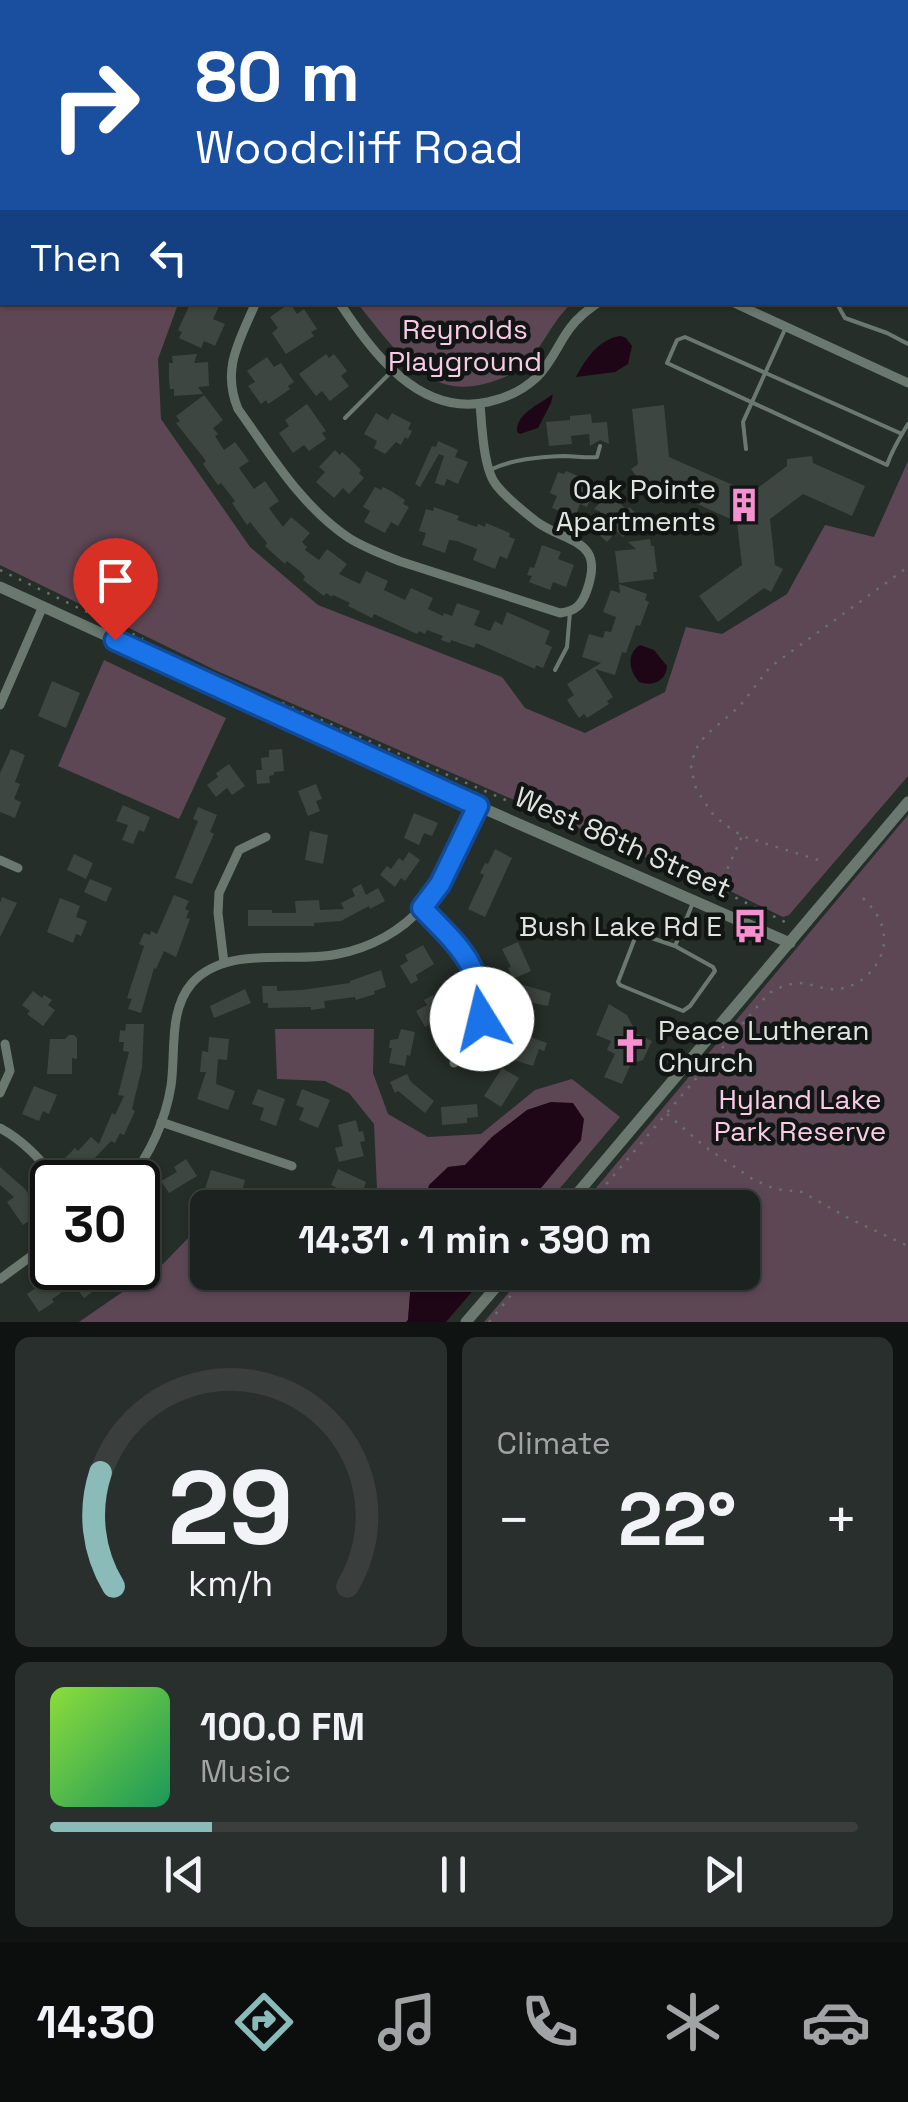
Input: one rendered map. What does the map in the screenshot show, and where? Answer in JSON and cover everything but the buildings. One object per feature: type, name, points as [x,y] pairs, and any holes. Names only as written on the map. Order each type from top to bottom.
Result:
[{"type":"street","points":[[255,305],[230,368],[232,394],[238,409],[304,499],[326,522],[352,540],[399,561],[570,612],[578,607],[588,587],[592,575],[590,555],[576,540],[538,523],[497,486],[489,470],[480,404]]},
{"type":"street","points":[[341,305],[366,340],[408,384],[456,404],[480,404],[506,397],[538,377],[570,328],[595,305]]},
{"type":"street","points":[[738,305],[908,384]]},
{"type":"street","name":"West 86th Street","points":[[0,587],[478,806],[790,943]]},
{"type":"street","points":[[0,705],[4,686],[43,606]]},
{"type":"street","points":[[579,1190],[908,802]]},
{"type":"street","points":[[143,1160],[161,1122],[170,1088],[177,1012],[183,995],[194,982],[224,963],[338,954],[385,937],[422,908],[440,884],[478,806]]},
{"type":"street","points":[[224,963],[219,893],[238,850],[266,836]]},
{"type":"street","points":[[0,860],[18,868]]},
{"type":"street","points":[[422,908],[460,947],[478,981],[482,1019],[472,1050],[454,1063]]},
{"type":"street","points":[[0,1092],[10,1071],[5,1044]]},
{"type":"street","points":[[161,1122],[292,1166]]},
{"type":"street","points":[[0,1128],[23,1142],[40,1160]]},
{"type":"street","points":[[0,1279],[30,1257]]},
{"type":"street","points":[[466,1322],[494,1290]]},
{"type":"lane","points":[[838,305],[846,318],[908,344]]},
{"type":"lane","points":[[746,449],[743,422],[786,328]]},
{"type":"lane","points":[[902,434],[686,337],[677,340],[666,363],[887,465],[908,424]]},
{"type":"lane","points":[[345,418],[393,370]]},
{"type":"lane","points":[[489,470],[506,462],[567,456],[592,458],[600,446]]},
{"type":"lane","points":[[555,670],[567,647],[570,612]]},
{"type":"lane","points":[[675,946],[694,901]]},
{"type":"lane","points":[[640,934],[675,946],[713,966],[714,971],[683,1012],[620,985],[618,979],[640,934]]},
{"type":"path","points":[[818,860],[742,836],[712,813],[696,788],[692,768],[695,750],[705,736],[740,706],[770,667],[908,567]]},
{"type":"path","points":[[0,570],[155,645]]},
{"type":"path","points":[[278,701],[785,922]]},
{"type":"path","points":[[718,890],[742,836]]},
{"type":"path","points":[[602,1190],[768,994],[794,983],[828,988],[850,986],[873,969],[882,951],[884,933],[878,916],[858,894]]},
{"type":"path","points":[[667,1114],[704,1146],[754,1180],[775,1189],[802,1192],[908,1246]]},
{"type":"path","points":[[489,1322],[515,1290]]},
{"type":"green space","points":[[0,305],[177,307],[158,359],[161,419],[250,547],[318,605],[502,677],[525,708],[585,733],[665,692],[686,627],[722,634],[787,594],[825,525],[874,537],[908,461],[908,776],[789,915],[783,917],[217,671],[0,565]]},
{"type":"green space","name":"Reynolds Playground","points":[[359,305],[570,305],[531,358],[510,375],[484,384],[444,384],[426,376],[396,350]]},
{"type":"green space","points":[[104,660],[226,718],[179,819],[58,766]]},
{"type":"green space","name":"Hyland Lake Park Reserve","points":[[908,815],[908,1322],[484,1322],[511,1290],[760,1290],[760,1190],[594,1190]]},
{"type":"green space","points":[[275,1029],[374,1029],[373,1073],[388,1114],[428,1137],[481,1134],[535,1090],[572,1079],[620,1117],[558,1190],[539,1190],[581,1140],[551,1102],[527,1110],[492,1137],[465,1165],[448,1167],[432,1190],[376,1190],[374,1124],[349,1093],[325,1081],[277,1079]]},
{"type":"green space","points":[[190,1236],[190,1290],[410,1290],[408,1320],[79,1322],[125,1290],[160,1290],[163,1264]]},
{"type":"shaded area","points":[[621,336],[632,346],[628,364],[615,372],[576,377],[600,345]]},
{"type":"shaded area","points":[[553,394],[538,428],[517,432],[524,415]]},
{"type":"shaded area","points":[[640,645],[654,650],[667,666],[658,682],[639,682],[633,673],[631,658]]},
{"type":"shaded area","points":[[551,1102],[573,1103],[584,1119],[581,1140],[539,1190],[428,1190],[448,1167],[465,1165],[492,1137],[527,1110]]},
{"type":"shaded area","points":[[410,1290],[473,1290],[446,1322],[408,1320]]},
{"type":"place","name":"Oak Pointe Apartments","points":[[744,505]]},
{"type":"place","name":"Bush Lake Rd E","points":[[750,926]]},
{"type":"place","name":"Peace Lutheran Church","points":[[630,1046]]},
{"type":"route","points":[[115,640],[478,806],[440,884],[422,908],[471,964],[478,981],[482,1019]]}]
